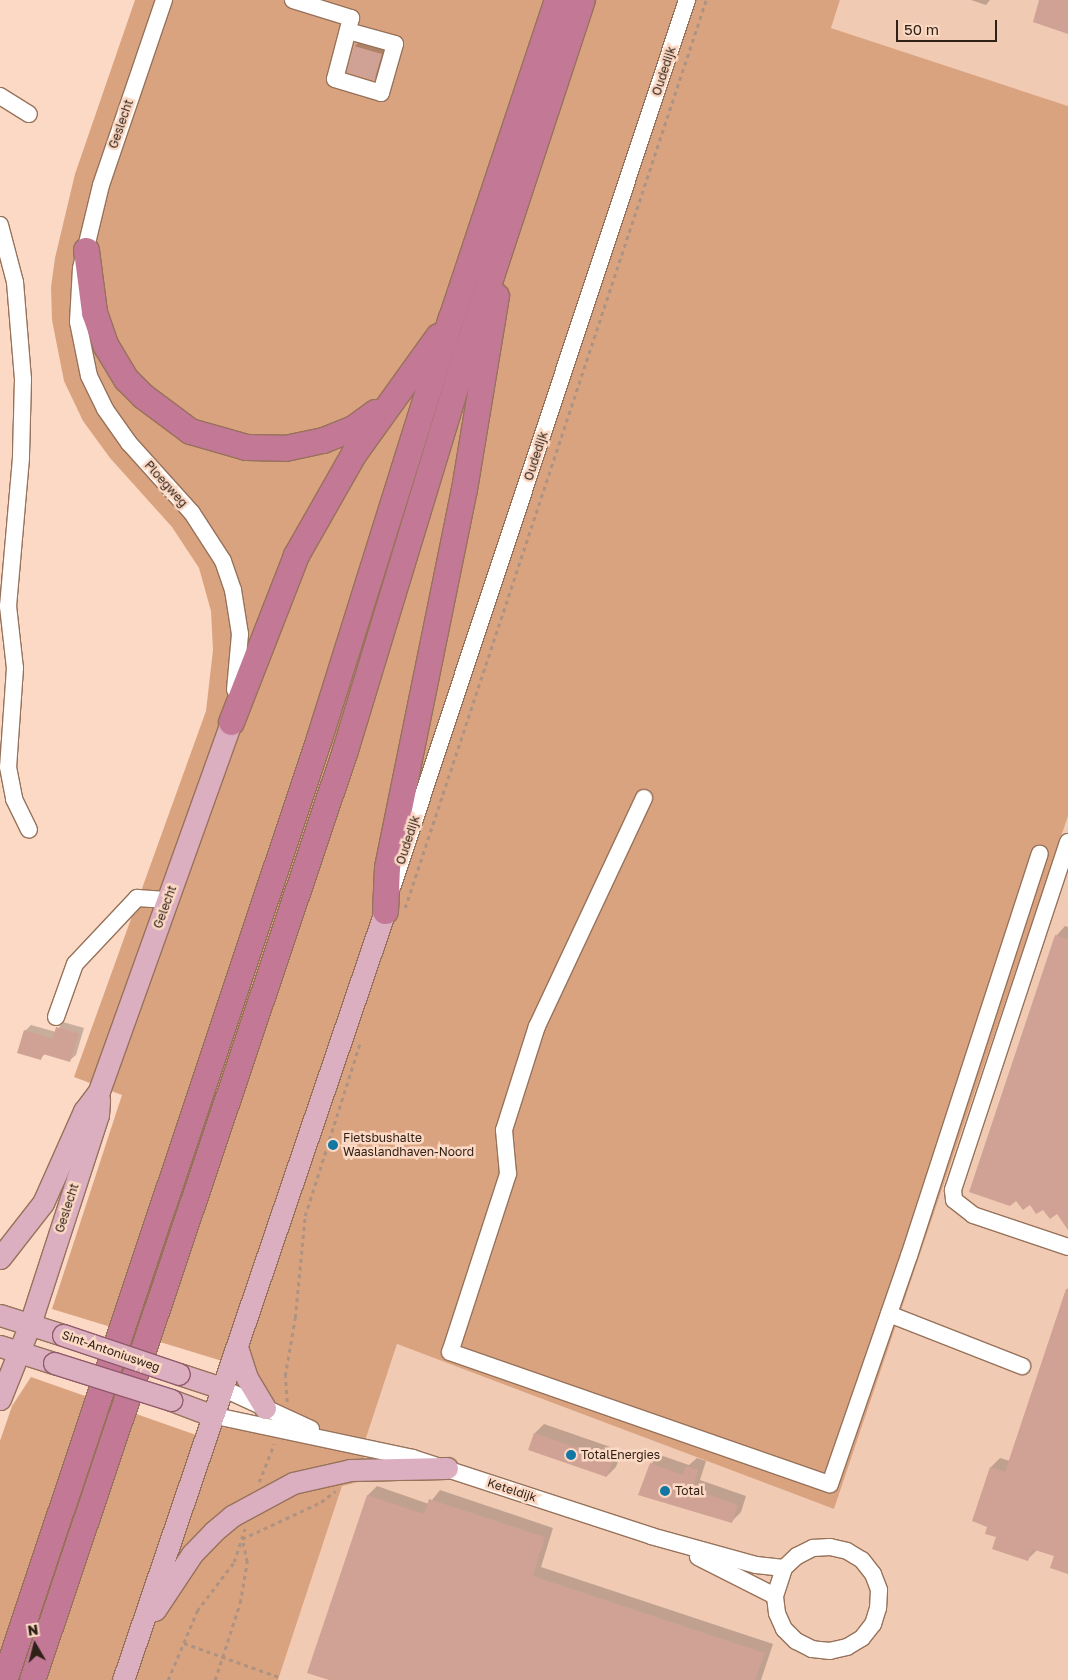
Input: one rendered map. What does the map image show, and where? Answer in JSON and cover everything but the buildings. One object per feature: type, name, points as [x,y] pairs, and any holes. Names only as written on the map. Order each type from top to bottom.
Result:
[{"type":"highway","points":[[4,1680],[319,738],[451,318],[557,0]]},
{"type":"highway","points":[[32,1680],[345,750],[467,349],[582,0]]},
{"type":"highway","points":[[394,910],[387,867],[464,489],[489,353],[504,239]]},
{"type":"highway","points":[[86,250],[92,307],[106,346],[126,379],[143,396],[190,431],[246,447],[285,448],[323,440],[353,428],[387,403]]},
{"type":"highway","points":[[231,722],[296,555],[340,476],[387,403],[451,318]]},
{"type":"main road","name":"Gelecht","points":[[99,1091],[231,722]]},
{"type":"main road","points":[[123,1680],[140,1634],[211,1416],[394,910]]},
{"type":"main road","points":[[0,1258],[43,1203],[84,1111],[99,1091]]},
{"type":"main road","name":"Geslecht","points":[[0,1399],[10,1349],[30,1324],[98,1115],[99,1091]]},
{"type":"main road","name":"Sint-Antoniusweg","points":[[0,1315],[222,1388]]},
{"type":"main road","points":[[237,1347],[247,1378],[265,1408]]},
{"type":"main road","points":[[10,1349],[171,1400],[211,1416]]},
{"type":"main road","points":[[140,1634],[202,1543],[232,1516],[292,1483],[342,1471],[447,1468]]},
{"type":"street","name":"Geslecht","points":[[86,250],[108,161],[164,0]]},
{"type":"street","points":[[293,0],[351,18],[348,32]]},
{"type":"street","name":"Oudedijk","points":[[394,910],[687,0]]},
{"type":"street","points":[[0,96],[30,114]]},
{"type":"street","points":[[0,225],[15,282],[23,379],[21,458],[8,606],[15,668],[8,766],[14,799],[29,830]]},
{"type":"street","name":"Ploegweg","points":[[86,250],[77,293],[78,322],[85,359],[96,392],[129,443],[212,540],[233,590],[240,634],[231,722]]},
{"type":"street","points":[[644,798],[537,1026],[504,1130],[508,1174],[450,1352],[830,1484],[1040,854]]},
{"type":"street","points":[[1068,842],[953,1190],[954,1200],[973,1215],[1068,1247]]},
{"type":"street","points":[[56,1016],[75,964],[137,898],[167,900]]},
{"type":"street","points":[[888,1314],[1022,1366]]},
{"type":"street","name":"Keteldijk","points":[[222,1388],[316,1431],[372,1450]]},
{"type":"street","name":"Keteldijk","points":[[211,1416],[447,1468],[651,1536],[756,1565],[784,1568]]},
{"type":"street","name":"Keteldijk","points":[[651,1536],[751,1582],[774,1596]]},
{"type":"street","points":[[830,1546],[847,1551],[862,1560],[873,1574],[879,1590],[878,1608],[872,1624],[854,1643],[830,1651],[812,1649],[796,1642],[784,1629],[776,1614],[774,1596],[784,1568],[797,1556],[813,1548],[830,1546]]},
{"type":"path","points":[[394,910],[706,0]]},
{"type":"path","points":[[286,1403],[285,1376],[295,1318],[305,1216],[362,1037]]},
{"type":"path","points":[[257,1488],[274,1444]]},
{"type":"path","points":[[242,1539],[321,1502],[337,1489]]},
{"type":"path","points":[[168,1680],[197,1611],[234,1562],[247,1521]]},
{"type":"path","points":[[215,1680],[240,1603],[247,1562],[242,1539]]},
{"type":"path","points":[[184,1643],[222,1659],[279,1677]]},
{"type":"shaded area","points":[[135,0],[840,0],[831,28],[1068,106],[1068,816],[834,1509],[397,1344],[366,1438],[363,1481],[342,1486],[278,1680],[0,1680],[0,1441],[12,1406],[31,1377],[216,1442],[222,1427],[289,1439],[255,1371],[52,1309],[122,1095],[74,1077],[206,711],[213,650],[211,611],[199,568],[172,527],[110,458],[83,421],[64,381],[52,320],[51,287],[55,258],[75,174]]},
{"type":"shaded area","points":[[840,0],[1068,0],[1068,106],[831,28]]},
{"type":"shaded area","points":[[1068,816],[1068,1680],[278,1680],[342,1486],[363,1481],[366,1438],[397,1344],[834,1509]]},
{"type":"place","name":"Fietsbushalte Waaslandhaven-Noord","points":[[333,1145]]},
{"type":"place","name":"TotalEnergies","points":[[571,1455]]},
{"type":"place","name":"Total","points":[[665,1491]]}]
